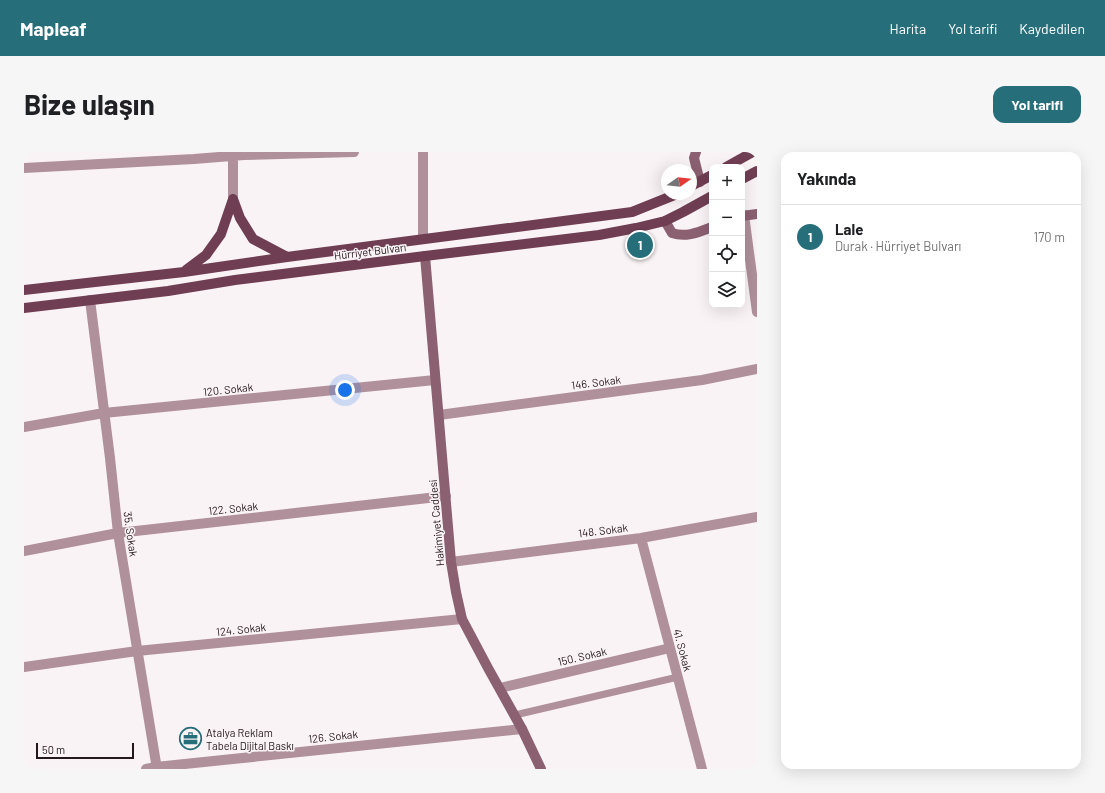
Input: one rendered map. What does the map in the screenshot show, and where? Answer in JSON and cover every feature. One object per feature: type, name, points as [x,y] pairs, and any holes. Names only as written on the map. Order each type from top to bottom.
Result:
[{"type":"main road","points":[[731,164],[753,152]]},
{"type":"main road","points":[[745,177],[757,171]]},
{"type":"main road","points":[[697,183],[709,177]]},
{"type":"main road","name":"Hürriyet Bulvarı","points":[[24,308],[168,291],[235,280],[599,235],[665,221],[709,198]]},
{"type":"main road","points":[[233,199],[240,218],[253,240],[287,257]]},
{"type":"main road","points":[[184,272],[206,255],[221,234],[233,199]]},
{"type":"main road","name":"Hürriyet Bulvarı","points":[[24,290],[184,272],[424,238],[632,212],[662,200]]},
{"type":"street","points":[[24,168],[194,156],[233,156],[244,153],[354,152]]},
{"type":"street","points":[[423,152],[424,238]]},
{"type":"street","points":[[694,164],[696,152]]},
{"type":"street","points":[[233,156],[233,199]]},
{"type":"street","points":[[745,216],[757,214]]},
{"type":"street","points":[[665,221],[672,233],[680,236],[700,232],[709,228]]},
{"type":"street","points":[[745,230],[757,312]]},
{"type":"street","name":"Hakimiyet Caddesi","points":[[425,256],[451,562],[456,592],[462,618],[522,728],[541,769]]},
{"type":"street","name":"35. Sokak","points":[[90,300],[118,532],[137,651],[153,768]]},
{"type":"street","name":"146. Sokak","points":[[438,414],[702,380],[757,369]]},
{"type":"street","name":"120. Sokak","points":[[24,427],[104,413],[436,380]]},
{"type":"street","name":"122. Sokak","points":[[24,550],[118,532],[446,496]]},
{"type":"street","name":"148. Sokak","points":[[451,562],[641,538],[757,517]]},
{"type":"street","name":"41. Sokak","points":[[641,538],[702,769]]},
{"type":"street","name":"124. Sokak","points":[[24,667],[137,651],[462,618]]},
{"type":"street","name":"150. Sokak","points":[[500,688],[670,648]]},
{"type":"street","name":"126. Sokak","points":[[153,768],[522,728]]},
{"type":"lane","points":[[514,715],[678,677]]},
{"type":"place","name":"Lale","points":[[640,245]]},
{"type":"place","name":"Atalya Reklam Tabela Dijital Baskı","points":[[191,738]]}]
